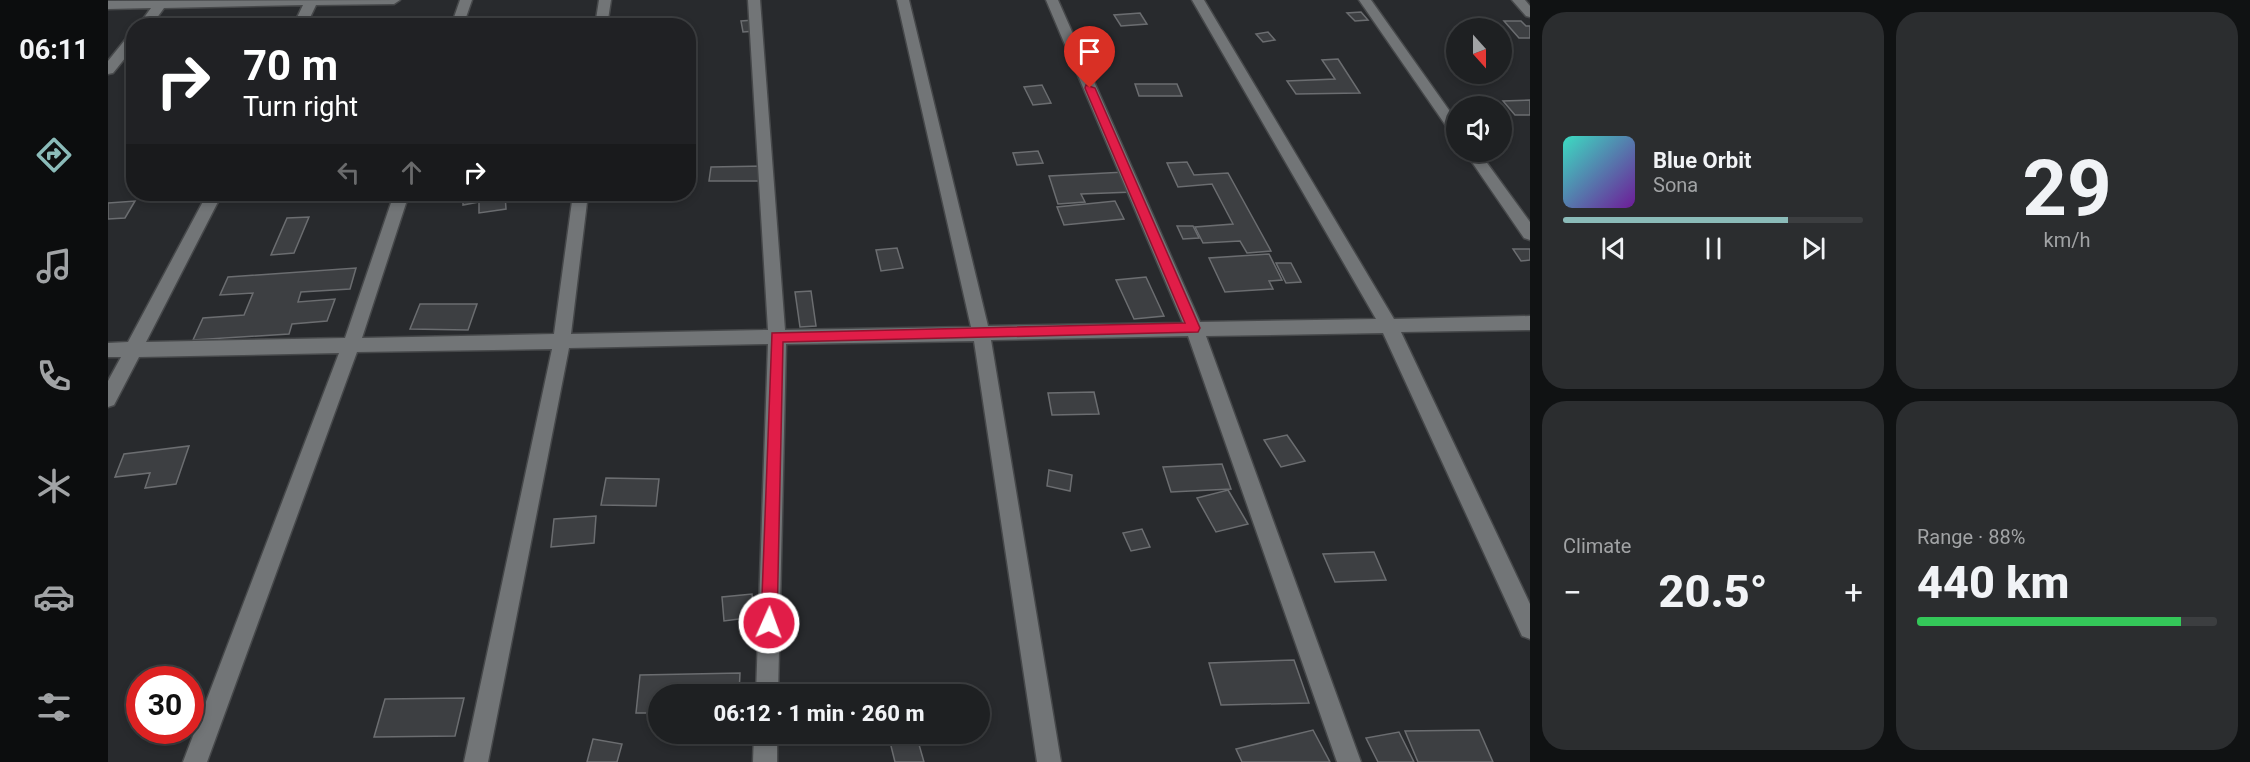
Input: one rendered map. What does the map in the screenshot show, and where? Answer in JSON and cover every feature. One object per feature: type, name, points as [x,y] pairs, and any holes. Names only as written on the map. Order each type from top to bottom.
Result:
[{"type":"street","points":[[108,5],[394,0]]},
{"type":"street","points":[[460,18],[466,0]]},
{"type":"street","points":[[602,18],[604,0]]},
{"type":"street","points":[[754,0],[777,337],[767,684]]},
{"type":"street","points":[[903,0],[981,333],[1048,762]]},
{"type":"street","points":[[1052,0],[1194,328],[1349,762]]},
{"type":"street","points":[[1198,0],[1389,326],[1530,628]]},
{"type":"street","points":[[1365,0],[1446,116]]},
{"type":"street","points":[[1518,0],[1530,13]]},
{"type":"street","points":[[303,18],[311,2]]},
{"type":"street","points":[[150,18],[160,5]]},
{"type":"street","points":[[108,70],[126,48]]},
{"type":"street","points":[[1479,162],[1530,234]]},
{"type":"street","points":[[108,399],[136,349],[210,201]]},
{"type":"street","points":[[195,762],[351,345],[399,201]]},
{"type":"street","points":[[476,762],[562,341],[579,201]]},
{"type":"street","points":[[108,350],[1530,323]]},
{"type":"street","points":[[765,762],[766,744]]},
{"type":"building","points":[[1361,12],[1368,20],[1355,21],[1347,13]]},
{"type":"building","points":[[1140,13],[1147,24],[1121,26],[1114,15]]},
{"type":"building","points":[[754,20],[756,31],[743,32],[741,21]]},
{"type":"building","points":[[1512,21],[1521,21],[1526,26],[1530,26],[1530,38],[1519,38],[1512,30]]},
{"type":"building","points":[[1268,32],[1275,40],[1263,42],[1256,34]]},
{"type":"building","points":[[1338,59],[1360,93],[1296,94],[1287,81],[1335,79],[1322,60]]},
{"type":"building","points":[[1135,84],[1177,84],[1182,96],[1139,96]]},
{"type":"building","points":[[1042,85],[1051,103],[1033,105],[1024,87]]},
{"type":"building","points":[[1530,100],[1530,115],[1515,115],[1512,112],[1512,101]]},
{"type":"building","points":[[1038,151],[1043,163],[1017,165],[1013,153]]},
{"type":"building","points":[[1187,162],[1194,175],[1228,173],[1271,251],[1247,253],[1240,241],[1203,243],[1195,227],[1233,224],[1212,184],[1178,187],[1167,163]]},
{"type":"building","points":[[764,166],[764,181],[709,181],[711,167]]},
{"type":"building","points":[[1125,172],[1133,192],[1081,194],[1085,202],[1058,204],[1049,176]]},
{"type":"building","points":[[135,201],[125,218],[108,219],[108,203]]},
{"type":"building","points":[[463,201],[505,201],[506,209],[479,213],[479,202],[463,205]]},
{"type":"building","points":[[1115,201],[1124,219],[1064,225],[1057,207]]},
{"type":"building","points":[[309,217],[294,253],[271,255],[287,218]]},
{"type":"building","points":[[1177,226],[1193,226],[1199,238],[1183,239]]},
{"type":"building","points":[[897,248],[903,268],[881,271],[876,250]]},
{"type":"building","points":[[1513,249],[1530,249],[1530,260],[1521,261]]},
{"type":"building","points":[[1269,254],[1282,280],[1269,281],[1273,289],[1225,292],[1209,258]]},
{"type":"building","points":[[1276,263],[1291,263],[1301,282],[1286,283]]},
{"type":"building","points":[[356,268],[350,289],[301,292],[298,302],[335,299],[327,321],[292,324],[289,334],[193,340],[203,318],[244,315],[253,293],[220,295],[228,277]]},
{"type":"building","points":[[1146,277],[1164,316],[1134,319],[1116,280]]},
{"type":"building","points":[[811,291],[816,326],[800,327],[795,292]]},
{"type":"building","points":[[420,304],[477,304],[468,330],[410,329]]},
{"type":"building","points":[[1094,392],[1099,414],[1052,415],[1048,393]]},
{"type":"building","points":[[1287,435],[1305,461],[1281,467],[1264,440]]},
{"type":"building","points":[[189,446],[176,484],[145,488],[150,473],[115,477],[124,454]]},
{"type":"building","points":[[1222,464],[1231,489],[1171,492],[1163,467]]},
{"type":"building","points":[[1049,470],[1072,475],[1070,491],[1047,486]]},
{"type":"building","points":[[606,478],[659,479],[656,506],[601,505]]},
{"type":"building","points":[[1228,490],[1248,524],[1216,532],[1197,498]]},
{"type":"building","points":[[596,516],[594,543],[551,547],[554,519]]},
{"type":"building","points":[[1142,529],[1150,547],[1131,551],[1123,533]]},
{"type":"building","points":[[1374,552],[1386,580],[1335,582],[1323,554]]},
{"type":"building","points":[[752,594],[754,617],[724,621],[722,597]]},
{"type":"building","points":[[1294,660],[1309,703],[1221,705],[1209,663]]},
{"type":"building","points":[[740,673],[739,684],[648,684],[648,713],[636,713],[640,675]]},
{"type":"building","points":[[464,698],[455,736],[374,737],[385,699]]},
{"type":"building","points":[[1313,730],[1330,762],[1242,762],[1236,749]]},
{"type":"building","points":[[1479,730],[1493,762],[1418,762],[1405,731]]},
{"type":"building","points":[[1399,732],[1414,762],[1378,762],[1366,738]]},
{"type":"building","points":[[593,739],[622,744],[617,762],[587,762]]},
{"type":"building","points":[[890,744],[919,744],[924,762],[895,762]]},
{"type":"route","points":[[769,623],[777,337],[1194,328],[1090,88]]}]
